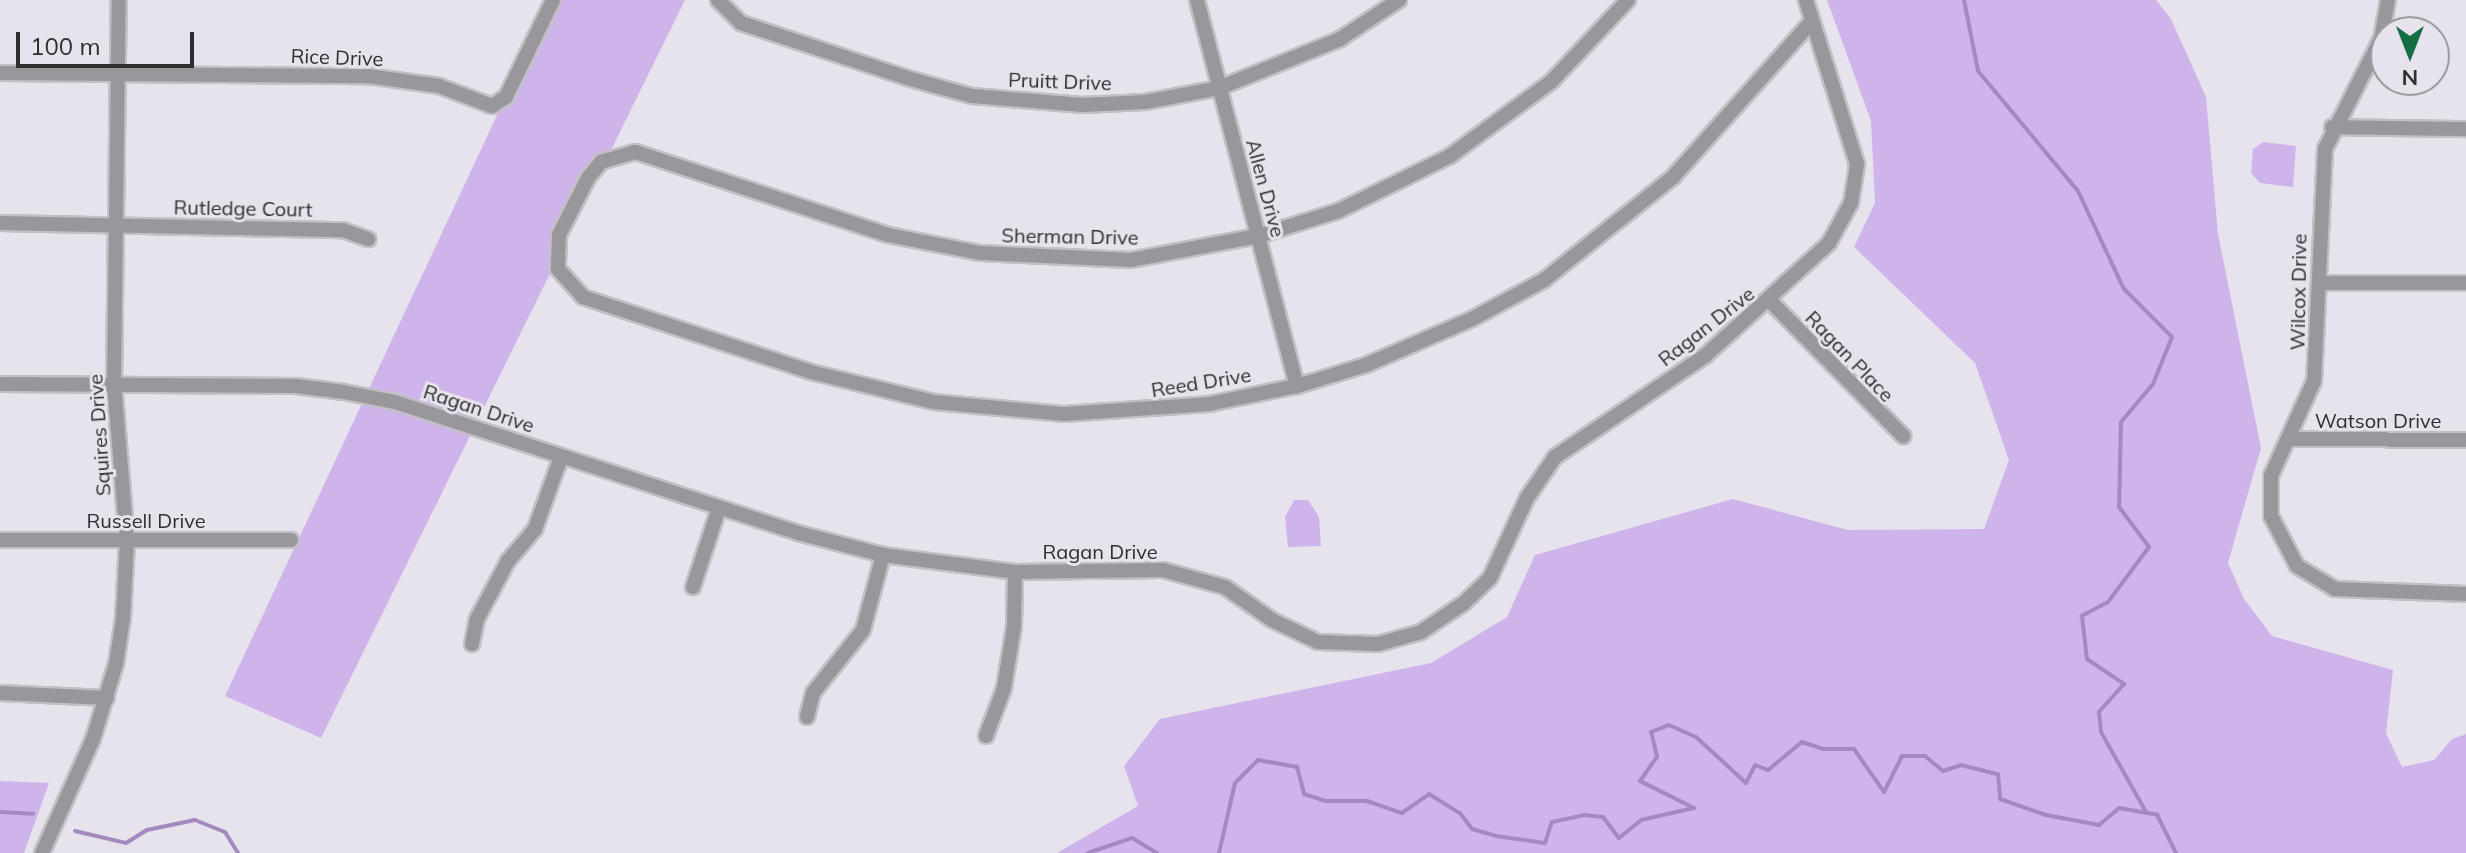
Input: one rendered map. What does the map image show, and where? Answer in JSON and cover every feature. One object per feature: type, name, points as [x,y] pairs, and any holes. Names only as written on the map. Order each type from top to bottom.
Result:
[{"type":"street","name":"Squires Drive","points":[[42,853],[107,698],[123,618],[127,541],[114,384],[119,0]]},
{"type":"street","name":"Rice Drive","points":[[0,73],[368,76],[439,86],[492,106],[506,97],[553,0]]},
{"type":"street","name":"Pruitt Drive","points":[[718,0],[741,23],[972,96],[1083,105],[1145,102],[1219,88],[1340,39],[1399,0]]},
{"type":"street","name":"Allen Drive","points":[[1197,0],[1297,386]]},
{"type":"street","name":"Sherman Drive","points":[[571,210],[601,162],[635,152],[888,235],[980,253],[1131,260],[1258,236],[1338,211],[1450,156],[1552,81],[1628,0]]},
{"type":"street","name":"Ragan Drive","points":[[0,384],[114,384],[344,392],[395,402],[719,508],[883,555],[1015,572],[1163,570],[1195,576],[1225,587],[1302,636],[1345,646],[1421,632],[1490,578],[1527,498],[1555,457],[1696,362],[1770,301],[1829,243],[1844,220],[1856,182],[1854,145],[1806,0]]},
{"type":"street","name":"Wilcox Drive","points":[[2388,0],[2381,39],[2332,127],[2321,174],[2314,381],[2271,476],[2271,516],[2285,551],[2310,577],[2359,594],[2466,594]]},
{"type":"street","name":"Reed Drive","points":[[571,210],[555,252],[566,284],[583,297],[870,389],[934,402],[1064,414],[1209,404],[1297,386],[1443,333],[1544,280],[1673,177],[1812,21]]},
{"type":"street","points":[[2332,127],[2466,129]]},
{"type":"street","name":"Rutledge Court","points":[[0,223],[343,230],[368,239]]},
{"type":"street","points":[[2319,283],[2466,283]]},
{"type":"street","name":"Ragan Place","points":[[1770,301],[1903,436]]},
{"type":"street","name":"Watson Drive","points":[[2289,439],[2466,440]]},
{"type":"street","points":[[472,644],[477,619],[502,573],[535,529],[561,457]]},
{"type":"street","points":[[693,587],[719,508]]},
{"type":"street","name":"Russell Drive","points":[[0,540],[291,540]]},
{"type":"street","points":[[807,717],[813,693],[863,630],[883,555]]},
{"type":"street","points":[[986,736],[1004,688],[1014,626],[1015,572]]},
{"type":"street","points":[[0,693],[107,698]]},
{"type":"shaded area","points":[[551,0],[685,0],[321,738],[225,696]]},
{"type":"shaded area","points":[[1827,0],[2156,0],[2171,19],[2206,97],[2218,234],[2261,448],[2228,563],[2244,599],[2272,636],[2393,670],[2386,733],[2402,767],[2434,760],[2452,739],[2466,734],[2466,853],[1057,853],[1138,806],[1124,766],[1160,719],[1431,663],[1507,617],[1535,555],[1733,499],[1848,530],[1984,529],[2009,460],[1975,363],[1854,247],[1875,203],[1871,121]]},
{"type":"shaded area","points":[[2263,142],[2296,146],[2293,187],[2260,183],[2251,173],[2253,149]]},
{"type":"shaded area","points":[[1294,500],[1308,500],[1319,517],[1321,546],[1288,547],[1285,517]]},
{"type":"shaded area","points":[[0,781],[49,783],[24,853],[0,853]]},
{"type":"waterway","points":[[1964,0],[1978,71],[2078,191],[2124,289],[2172,337],[2153,384],[2121,422],[2119,507],[2149,547],[2108,602],[2082,616],[2087,659],[2124,684],[2099,712],[2101,732],[2146,812]]},
{"type":"waterway","points":[[1219,853],[1235,783],[1258,760],[1297,767],[1304,794],[1326,801],[1367,801],[1402,813],[1429,794],[1460,813],[1472,829],[1496,836],[1545,843],[1552,822],[1584,815],[1603,817],[1619,838],[1641,820],[1694,808],[1640,781],[1657,757],[1651,732],[1669,725],[1696,737],[1746,783],[1755,765],[1768,770],[1802,742],[1823,749],[1854,749],[1884,792],[1902,756],[1925,756],[1943,771],[1961,765],[1998,774],[2000,799],[2046,815],[2099,825],[2119,808],[2157,815],[2176,853]]},
{"type":"waterway","points":[[0,812],[33,814]]},
{"type":"waterway","points":[[75,831],[126,843],[147,830],[195,820],[225,832],[238,853]]},
{"type":"waterway","points":[[1088,853],[1132,838],[1157,853]]}]
